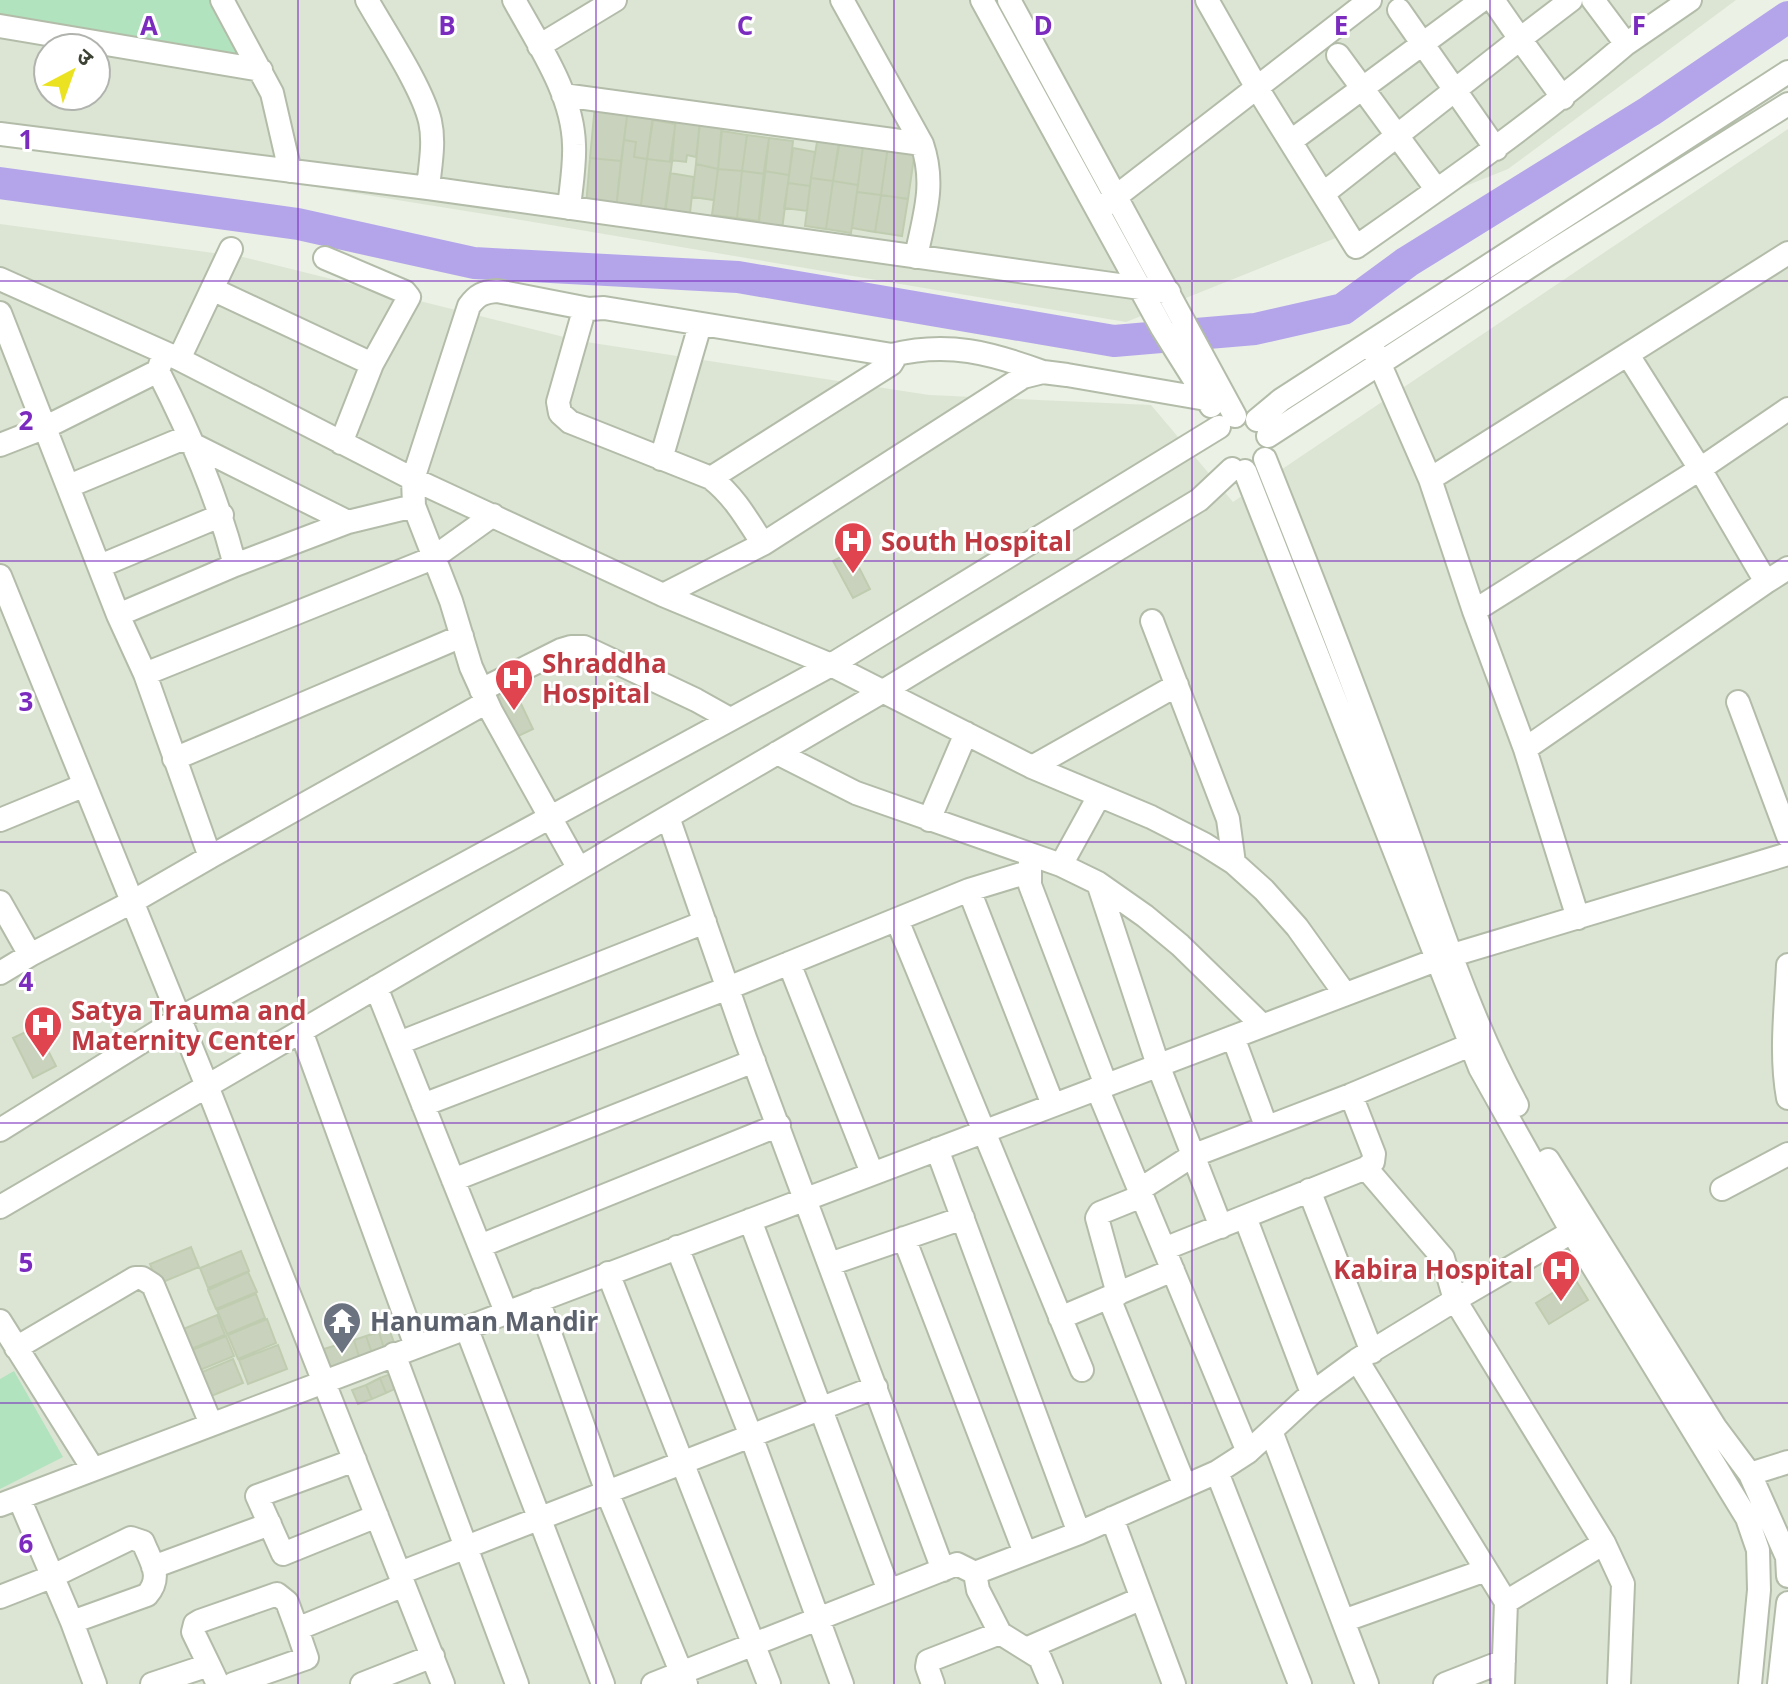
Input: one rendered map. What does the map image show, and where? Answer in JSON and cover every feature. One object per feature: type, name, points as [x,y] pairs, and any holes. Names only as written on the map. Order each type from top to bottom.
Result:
[{"type":"street","points":[[222,0],[272,93],[290,171]]},
{"type":"street","points":[[367,0],[422,100],[430,121],[433,143],[428,188]]},
{"type":"street","points":[[514,0],[563,95],[571,117],[575,146],[569,208]]},
{"type":"street","points":[[539,46],[615,0]]},
{"type":"street","points":[[842,0],[922,144],[930,186],[916,257]]},
{"type":"street","points":[[0,1207],[884,690],[1199,500],[1238,470],[1256,467],[1265,459],[1269,448],[1240,425],[1205,386],[1162,328],[982,0]]},
{"type":"street","points":[[1009,0],[1183,317],[1205,386]]},
{"type":"street","points":[[1207,0],[1257,88],[1356,247],[1496,149],[1563,98],[1626,44],[1690,0]]},
{"type":"street","points":[[1098,211],[1370,0]]},
{"type":"street","points":[[1291,141],[1482,0]]},
{"type":"street","points":[[1493,0],[1563,98]]},
{"type":"street","points":[[1324,193],[1571,0]]},
{"type":"street","points":[[1593,0],[1626,44]]},
{"type":"street","points":[[1399,10],[1496,149]]},
{"type":"street","points":[[0,26],[261,70]]},
{"type":"street","points":[[1338,55],[1437,190]]},
{"type":"street","points":[[1375,352],[1788,72]]},
{"type":"street","points":[[563,95],[922,144]]},
{"type":"street","points":[[0,1130],[180,1018],[831,665],[1281,400],[1375,352],[1788,104]]},
{"type":"street","points":[[0,134],[428,188],[1169,292]]},
{"type":"street","points":[[0,445],[46,427],[167,361],[212,289],[231,249]]},
{"type":"street","points":[[1430,479],[1788,253]]},
{"type":"street","points":[[325,258],[408,294],[406,306],[372,364],[341,443]]},
{"type":"street","points":[[0,279],[413,479],[663,595],[831,665],[1032,767],[1177,830],[1234,863],[1264,890],[1297,927],[1345,994]]},
{"type":"street","points":[[212,289],[372,364]]},
{"type":"street","points":[[579,869],[484,696],[414,506],[413,479],[469,306],[475,297],[484,292],[497,291],[589,309],[604,308],[892,355],[931,347],[948,348],[1002,358],[1043,372],[1205,386]]},
{"type":"street","points":[[589,309],[583,314],[558,402],[560,413],[570,422],[711,478],[739,506],[763,544]]},
{"type":"street","points":[[0,313],[118,615],[145,674],[210,857]]},
{"type":"street","points":[[661,459],[700,325]]},
{"type":"street","points":[[1375,352],[1430,479],[1525,749],[1578,918]]},
{"type":"street","points":[[711,478],[891,364],[894,359],[892,355]]},
{"type":"street","points":[[1628,355],[1766,582]]},
{"type":"street","points":[[167,361],[222,515],[235,565]]},
{"type":"street","points":[[663,595],[763,544],[1013,382],[1043,372]]},
{"type":"street","points":[[1474,611],[1700,469],[1788,409]]},
{"type":"street","points":[[1240,425],[1215,439],[1216,451],[1222,462],[1238,470],[1444,957],[1580,1228],[1750,1474],[1787,1557],[1788,1576]]},
{"type":"street","points":[[69,486],[182,439],[348,522]]},
{"type":"street","points":[[1265,459],[1337,638],[1480,1068],[1580,1228],[1747,1518],[1758,1550],[1759,1590],[1750,1684]]},
{"type":"street","points":[[118,615],[235,565],[348,522],[414,506]]},
{"type":"street","points":[[100,566],[222,515]]},
{"type":"street","points":[[145,674],[433,558],[493,515]]},
{"type":"street","points":[[1525,749],[1788,568]]},
{"type":"street","points":[[0,576],[180,1018],[443,1684]]},
{"type":"street","points":[[1152,621],[1228,819],[1234,863]]},
{"type":"street","points":[[174,759],[462,636]]},
{"type":"street","points":[[0,973],[132,902],[561,650],[584,647],[730,719]]},
{"type":"street","points":[[1032,767],[1177,685]]},
{"type":"street","points":[[1738,702],[1788,836]]},
{"type":"street","points":[[929,820],[966,733]]},
{"type":"street","points":[[777,753],[856,793],[929,820],[1029,864],[1061,865],[1098,883],[1180,945],[1262,1025]]},
{"type":"street","points":[[0,820],[85,785]]},
{"type":"street","points":[[1061,865],[1099,796]]},
{"type":"street","points":[[668,817],[754,1061],[943,1570]]},
{"type":"street","points":[[95,1684],[72,1622],[10,1501],[1444,957],[1788,854]]},
{"type":"street","points":[[423,1105],[728,988],[1029,864]]},
{"type":"street","points":[[1029,864],[1036,904],[1101,1086],[1141,1193],[1248,1452]]},
{"type":"street","points":[[1098,883],[1158,1065],[1221,1227]]},
{"type":"street","points":[[969,890],[1053,1105]]},
{"type":"street","points":[[0,902],[30,955]]},
{"type":"street","points":[[897,920],[1082,1370]]},
{"type":"street","points":[[399,1043],[705,922]]},
{"type":"street","points":[[789,963],[872,1173]]},
{"type":"street","points":[[1788,965],[1784,1076],[1788,1098]]},
{"type":"street","points":[[376,987],[506,1312]]},
{"type":"street","points":[[301,1031],[466,1547],[517,1684]]},
{"type":"street","points":[[1233,1037],[1266,1126]]},
{"type":"street","points":[[1185,1486],[1114,1296],[1097,1218],[1100,1213],[1141,1193],[1192,1156],[1470,1045]]},
{"type":"street","points":[[453,1180],[754,1061]]},
{"type":"street","points":[[1164,1249],[1366,1168],[1373,1162],[1374,1154],[1351,1095]]},
{"type":"street","points":[[480,1246],[779,1125]]},
{"type":"street","points":[[937,1149],[1079,1533]]},
{"type":"street","points":[[1722,1189],[1788,1154]]},
{"type":"street","points":[[1366,1168],[1443,1258],[1455,1300],[1604,1543],[1623,1584],[1619,1684]]},
{"type":"street","points":[[1309,1190],[1365,1356],[1506,1602],[1503,1684]]},
{"type":"street","points":[[1245,1217],[1312,1393]]},
{"type":"street","points":[[830,1264],[963,1218]]},
{"type":"street","points":[[750,1220],[889,1591]]},
{"type":"street","points":[[653,1684],[684,1678],[754,1644],[957,1564],[975,1573],[1079,1533],[1217,1472],[1248,1452],[1312,1393],[1365,1356],[1580,1228]]},
{"type":"street","points":[[904,1238],[1025,1553]]},
{"type":"street","points":[[677,1247],[751,1436],[842,1684]]},
{"type":"street","points":[[1060,1318],[1173,1270]]},
{"type":"street","points":[[608,1273],[769,1684]]},
{"type":"street","points":[[10,1349],[135,1278],[147,1275],[211,1424]]},
{"type":"street","points":[[538,1300],[607,1492],[684,1678]]},
{"type":"street","points":[[0,1321],[10,1349],[93,1469]]},
{"type":"street","points":[[466,1327],[603,1684]]},
{"type":"street","points":[[297,1629],[466,1547],[876,1387]]},
{"type":"street","points":[[1271,1431],[1367,1684]]},
{"type":"street","points":[[355,1460],[257,1496],[283,1554],[377,1516]]},
{"type":"street","points":[[1750,1474],[1788,1462]]},
{"type":"street","points":[[1217,1472],[1300,1684]]},
{"type":"street","points":[[1112,1518],[1174,1684]]},
{"type":"street","points":[[153,1567],[270,1524]]},
{"type":"street","points":[[0,1597],[51,1577],[131,1538],[143,1542],[157,1578],[155,1586],[147,1595],[72,1622]]},
{"type":"street","points":[[1506,1602],[1604,1543]]},
{"type":"street","points":[[1343,1621],[1486,1570]]},
{"type":"street","points":[[975,1573],[978,1590],[1000,1633],[1040,1658],[1051,1684]]},
{"type":"street","points":[[152,1684],[213,1674],[193,1632],[195,1624],[277,1594],[287,1602],[307,1658],[233,1684]]},
{"type":"street","points":[[1028,1648],[1140,1599]]},
{"type":"street","points":[[1779,1684],[1786,1656],[1788,1603]]},
{"type":"street","points":[[933,1684],[928,1661],[1000,1633]]},
{"type":"street","points":[[362,1684],[433,1656]]},
{"type":"street","points":[[1445,1684],[1504,1661]]},
{"type":"shaded area","points":[[0,0],[1736,0],[1508,169],[1126,322],[0,136]]},
{"type":"shaded area","points":[[1788,129],[1788,1684],[0,1684],[0,224],[243,257],[580,341],[929,395],[1151,405],[1233,502]]},
{"type":"green space","points":[[0,0],[219,0],[259,72],[112,50],[112,32],[32,32],[32,38],[0,33]]},
{"type":"green space","points":[[14,1371],[63,1457],[0,1489],[0,1379]]},
{"type":"building","points":[[595,105],[628,109],[621,161],[590,158]]},
{"type":"building","points":[[628,109],[653,115],[647,159],[634,157],[636,142],[624,140]]},
{"type":"building","points":[[700,119],[722,122],[718,169],[696,164]]},
{"type":"building","points":[[653,120],[675,124],[672,162],[647,159]]},
{"type":"building","points":[[676,120],[700,123],[696,157],[687,155],[686,162],[670,160]]},
{"type":"building","points":[[722,131],[747,135],[742,171],[718,169]]},
{"type":"building","points":[[747,135],[769,138],[765,174],[742,171]]},
{"type":"building","points":[[841,135],[833,181],[811,178],[818,136]]},
{"type":"building","points":[[769,138],[793,141],[789,175],[764,171]]},
{"type":"building","points":[[624,140],[636,142],[634,157],[647,159],[640,212],[616,209]]},
{"type":"building","points":[[839,141],[863,146],[858,185],[833,181]]},
{"type":"building","points":[[863,146],[888,146],[881,195],[857,192]]},
{"type":"building","points":[[888,146],[915,150],[908,199],[881,195]]},
{"type":"building","points":[[793,148],[815,152],[810,186],[788,183]]},
{"type":"building","points":[[590,158],[621,161],[616,209],[586,206]]},
{"type":"building","points":[[647,159],[672,162],[665,215],[640,212]]},
{"type":"building","points":[[696,164],[718,169],[714,200],[692,197]]},
{"type":"building","points":[[718,169],[742,171],[737,218],[712,215]]},
{"type":"building","points":[[742,171],[765,174],[759,221],[737,218]]},
{"type":"building","points":[[764,171],[789,175],[782,230],[758,227]]},
{"type":"building","points":[[670,173],[694,177],[690,213],[665,210]]},
{"type":"building","points":[[811,178],[833,181],[826,229],[805,226]]},
{"type":"building","points":[[833,181],[858,185],[851,233],[826,229]]},
{"type":"building","points":[[788,183],[810,186],[807,211],[784,208]]},
{"type":"building","points":[[857,192],[881,195],[875,232],[852,228]]},
{"type":"building","points":[[881,195],[908,199],[902,236],[875,232]]},
{"type":"building","points":[[851,552],[870,589],[853,598],[833,561]]},
{"type":"building","points":[[513,687],[533,729],[512,739],[492,696]]},
{"type":"building","points":[[36,1027],[56,1066],[33,1078],[13,1038]]},
{"type":"building","points":[[191,1247],[199,1267],[158,1284],[150,1264]]},
{"type":"building","points":[[241,1251],[249,1271],[208,1288],[200,1268]]},
{"type":"building","points":[[248,1272],[257,1292],[216,1309],[208,1290]]},
{"type":"building","points":[[1575,1279],[1588,1300],[1549,1324],[1536,1303]]},
{"type":"building","points":[[256,1294],[265,1318],[227,1334],[217,1310]]},
{"type":"building","points":[[217,1315],[225,1335],[184,1352],[176,1332]]},
{"type":"building","points":[[267,1319],[276,1343],[238,1359],[228,1335]]},
{"type":"building","points":[[389,1329],[396,1348],[385,1352],[379,1332]]},
{"type":"building","points":[[379,1332],[385,1352],[373,1356],[366,1336]]},
{"type":"building","points":[[226,1336],[234,1356],[193,1373],[185,1353]]},
{"type":"building","points":[[366,1336],[373,1356],[360,1360],[354,1340]]},
{"type":"building","name":"Hanuman Mandir","points":[[354,1340],[360,1360],[331,1369],[324,1349]]},
{"type":"building","points":[[278,1345],[287,1369],[248,1384],[239,1360]]},
{"type":"building","points":[[233,1359],[243,1383],[204,1399],[195,1375]]},
{"type":"building","points":[[393,1373],[399,1387],[386,1393],[380,1378]]},
{"type":"building","points":[[380,1378],[386,1393],[372,1399],[366,1385]]},
{"type":"building","points":[[366,1385],[372,1399],[358,1404],[352,1390]]},
{"type":"waterway","points":[[0,183],[298,224],[474,263],[738,277],[1114,341],[1255,329],[1343,309],[1407,262],[1650,111],[1788,17]]},
{"type":"place","name":"South Hospital","points":[[853,575]]},
{"type":"place","name":"Shraddha Hospital","points":[[514,712]]},
{"type":"place","name":"Satya Trauma and Maternity Center","points":[[43,1059]]},
{"type":"place","name":"Kabira Hospital","points":[[1561,1303]]},
{"type":"place","name":"Hanuman Mandir","points":[[342,1355]]}]
